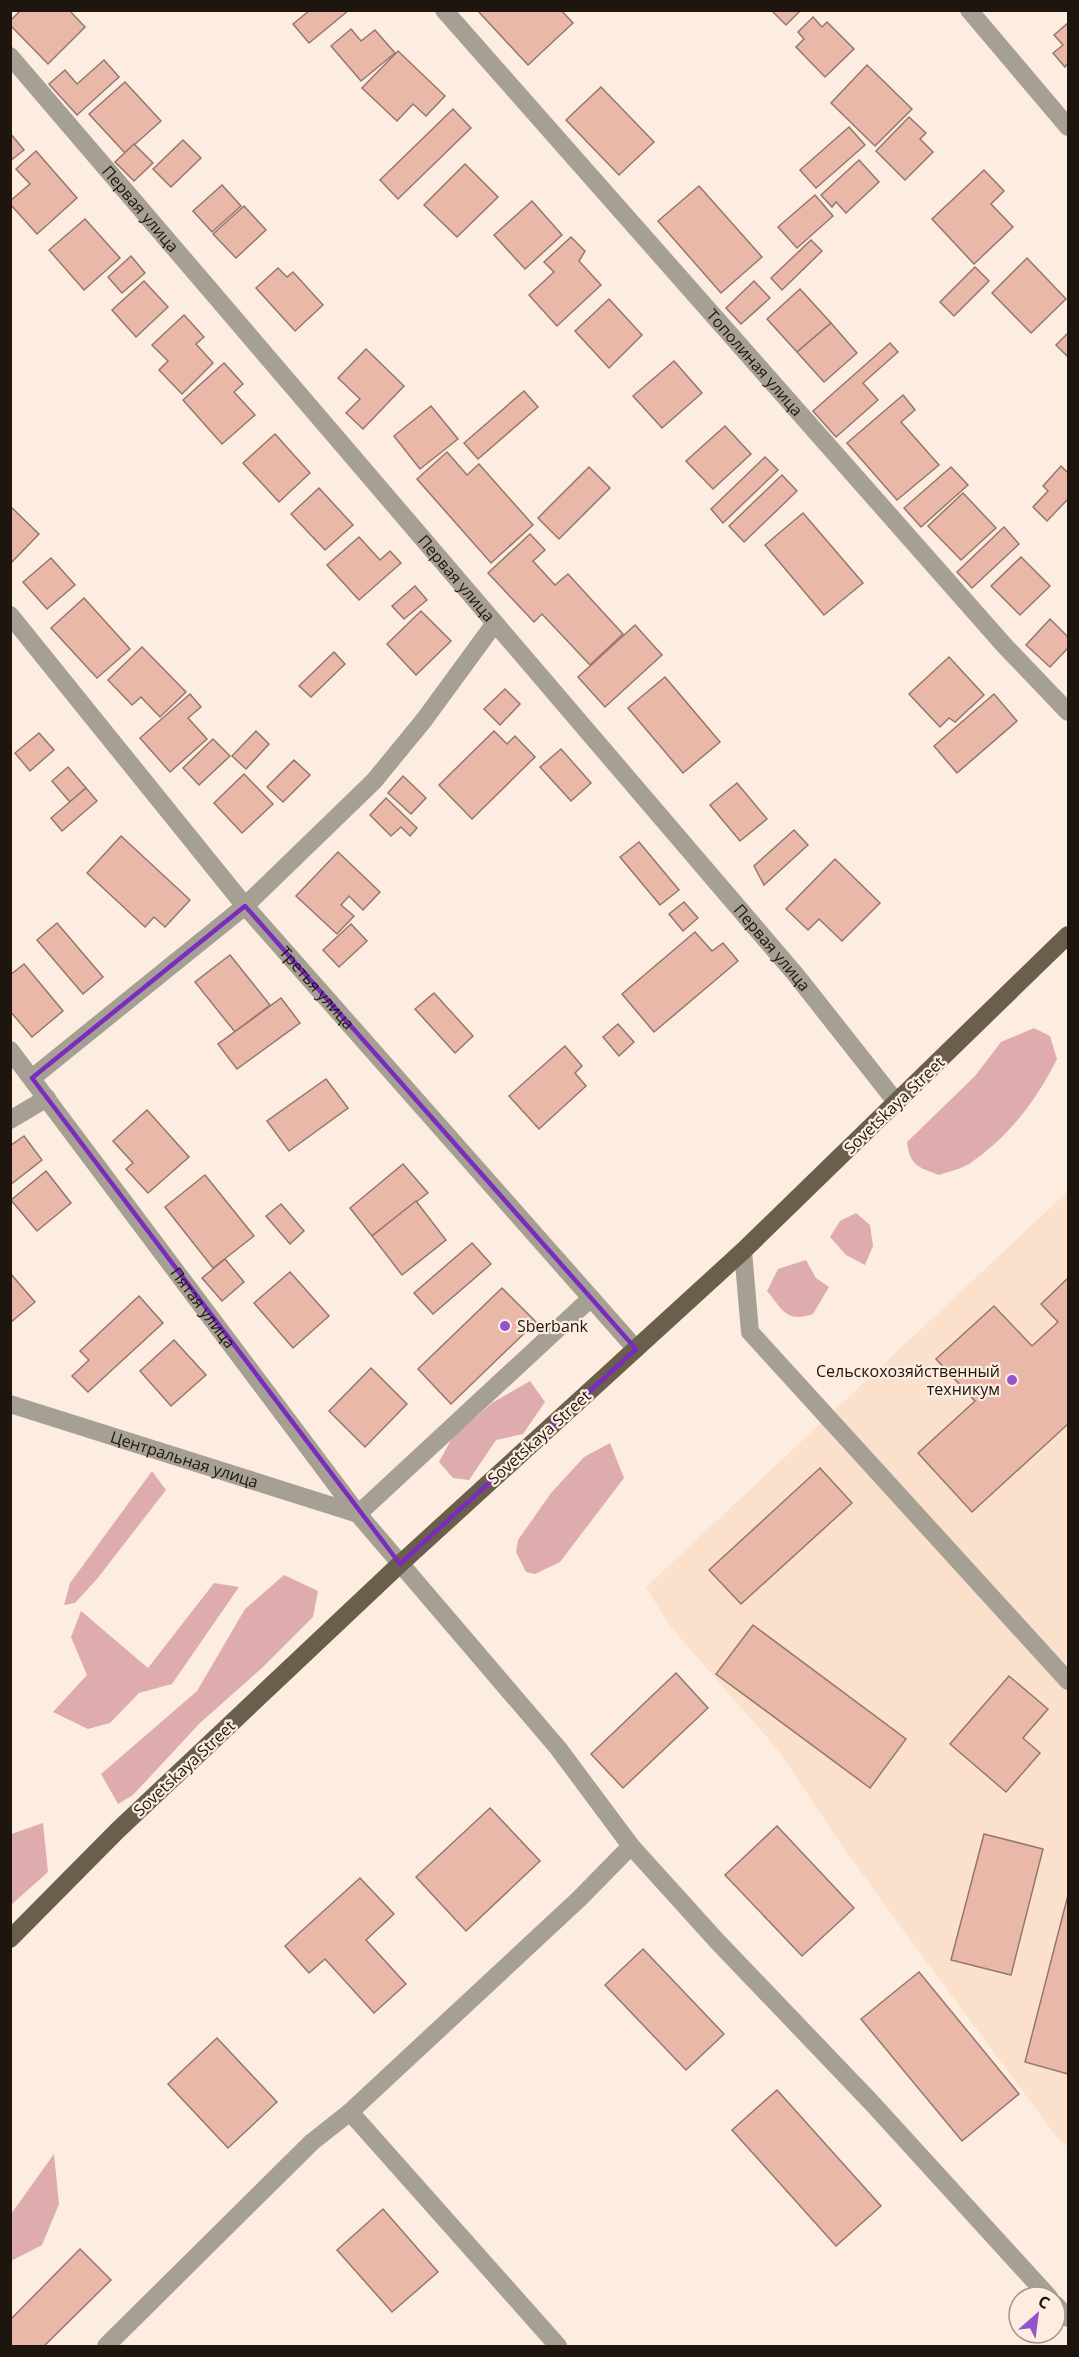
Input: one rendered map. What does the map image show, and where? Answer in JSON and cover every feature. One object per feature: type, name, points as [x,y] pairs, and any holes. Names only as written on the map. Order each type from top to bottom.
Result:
[{"type":"main road","name":"Sovetskaya Street","points":[[10,1939],[118,1830],[400,1564],[743,1251],[1068,936]]},
{"type":"street","name":"Тополиная улица","points":[[444,10],[1004,645],[1068,712]]},
{"type":"street","points":[[969,10],[1068,127]]},
{"type":"street","name":"Первая улица","points":[[10,56],[796,975],[897,1103]]},
{"type":"street","name":"Третья улица","points":[[10,615],[245,906],[636,1349]]},
{"type":"street","points":[[32,1078],[245,906],[374,781],[424,720],[495,622]]},
{"type":"street","name":"Пятая улица","points":[[10,1050],[357,1514],[558,1748],[631,1846],[716,1940],[871,2102],[1038,2285]]},
{"type":"street","points":[[10,1120],[47,1098]]},
{"type":"street","points":[[743,1251],[750,1332],[1068,1681]]},
{"type":"street","points":[[357,1514],[591,1298]]},
{"type":"street","name":"Центральная улица","points":[[10,1404],[357,1514]]},
{"type":"street","points":[[106,2346],[312,2142],[350,2112],[579,1899],[631,1846]]},
{"type":"street","points":[[350,2112],[558,2346]]},
{"type":"highlighted area","points":[[245,906],[636,1349],[400,1564],[32,1078]]},
{"type":"shaded area","points":[[1034,1028],[1050,1036],[1057,1059],[1020,1118],[996,1143],[965,1166],[939,1175],[916,1164],[910,1156],[907,1142],[975,1076],[1001,1042]]},
{"type":"shaded area","points":[[1068,1191],[1068,2145],[1059,2140],[922,1956],[847,1853],[778,1750],[669,1625],[646,1587]]},
{"type":"shaded area","points":[[856,1213],[870,1225],[873,1246],[865,1265],[846,1255],[830,1237],[840,1221]]},
{"type":"shaded area","points":[[806,1260],[816,1278],[829,1287],[813,1314],[791,1316],[781,1309],[767,1291],[778,1269]]},
{"type":"shaded area","points":[[530,1381],[545,1402],[523,1434],[496,1440],[469,1480],[453,1478],[439,1462],[452,1438],[492,1403]]},
{"type":"shaded area","points":[[610,1443],[624,1478],[560,1562],[535,1574],[526,1572],[516,1552],[518,1540],[551,1493],[584,1457]]},
{"type":"shaded area","points":[[152,1471],[166,1490],[97,1579],[75,1603],[64,1605],[70,1583]]},
{"type":"shaded area","points":[[284,1575],[318,1591],[313,1617],[262,1668],[200,1723],[133,1795],[118,1804],[101,1774],[197,1691],[245,1609]]},
{"type":"shaded area","points":[[214,1583],[239,1587],[172,1684],[139,1693],[110,1723],[88,1729],[53,1712],[87,1675],[71,1637],[81,1611],[148,1668]]},
{"type":"shaded area","points":[[43,1823],[48,1872],[11,1905],[11,1834]]},
{"type":"shaded area","points":[[54,2154],[59,2204],[42,2245],[11,2261],[11,2214]]},
{"type":"building","points":[[21,10],[69,10],[85,27],[48,64],[10,25],[10,21]]},
{"type":"building","points":[[310,10],[349,10],[309,43],[293,24]]},
{"type":"building","points":[[477,10],[561,10],[573,23],[528,65]]},
{"type":"building","points":[[771,10],[801,10],[786,25]]},
{"type":"building","points":[[813,17],[822,27],[827,22],[854,49],[825,77],[796,47],[804,39],[798,32]]},
{"type":"building","points":[[1068,23],[1068,63],[1065,67],[1053,53],[1063,45],[1054,35]]},
{"type":"building","points":[[351,29],[361,41],[375,30],[395,53],[361,81],[331,46]]},
{"type":"building","points":[[398,51],[445,96],[426,116],[413,104],[397,121],[362,88]]},
{"type":"building","points":[[104,60],[119,77],[77,115],[49,84],[65,70],[77,84]]},
{"type":"building","points":[[867,65],[912,109],[875,146],[831,103]]},
{"type":"building","points":[[125,82],[161,121],[125,153],[89,114]]},
{"type":"building","points":[[601,87],[654,142],[619,175],[566,120]]},
{"type":"building","points":[[453,109],[471,128],[398,199],[380,180]]},
{"type":"building","points":[[909,117],[926,133],[920,139],[933,152],[905,180],[876,151]]},
{"type":"building","points":[[849,127],[865,145],[816,188],[800,170]]},
{"type":"building","points":[[10,133],[24,150],[10,161]]},
{"type":"building","points":[[183,140],[201,158],[171,187],[153,169]]},
{"type":"building","points":[[134,144],[153,163],[134,181],[115,162]]},
{"type":"building","points":[[36,151],[77,198],[37,234],[10,204],[10,201],[30,184],[16,169]]},
{"type":"building","points":[[859,160],[879,182],[846,213],[836,202],[832,207],[821,195]]},
{"type":"building","points":[[465,164],[498,197],[457,237],[424,205]]},
{"type":"building","points":[[984,170],[1004,191],[991,204],[1013,227],[974,264],[932,219]]},
{"type":"building","points":[[222,185],[241,206],[212,232],[193,211]]},
{"type":"building","points":[[699,186],[762,257],[721,293],[658,221]]},
{"type":"building","points":[[815,195],[833,216],[797,248],[778,227]]},
{"type":"building","points":[[532,201],[562,235],[525,269],[494,235]]},
{"type":"building","points":[[244,206],[266,230],[236,258],[213,234]]},
{"type":"building","points":[[85,219],[120,258],[84,290],[49,250]]},
{"type":"building","points":[[571,237],[585,251],[579,261],[601,285],[557,326],[529,295],[554,272],[544,262]]},
{"type":"building","points":[[811,240],[822,251],[782,290],[771,278]]},
{"type":"building","points":[[131,256],[145,273],[122,293],[108,277]]},
{"type":"building","points":[[1027,258],[1066,299],[1031,333],[992,293]]},
{"type":"building","points":[[975,267],[989,281],[954,316],[940,302]]},
{"type":"building","points":[[278,268],[287,277],[293,272],[323,305],[295,331],[256,288]]},
{"type":"building","points":[[144,281],[168,307],[136,337],[112,310]]},
{"type":"building","points":[[754,281],[770,298],[741,324],[726,308]]},
{"type":"building","points":[[800,289],[831,323],[797,352],[767,319]]},
{"type":"building","points":[[609,299],[642,335],[609,368],[575,331]]},
{"type":"building","points":[[184,315],[204,337],[196,344],[213,363],[182,394],[159,370],[168,361],[152,345]]},
{"type":"building","points":[[831,323],[857,353],[824,382],[797,352]]},
{"type":"building","points":[[1068,333],[1068,357],[1056,345]]},
{"type":"building","points":[[890,343],[898,352],[863,383],[878,400],[836,437],[813,411]]},
{"type":"building","points":[[366,349],[404,386],[363,429],[346,413],[360,399],[338,378]]},
{"type":"building","points":[[674,361],[702,393],[662,428],[633,396]]},
{"type":"building","points":[[224,363],[243,384],[234,392],[255,415],[222,444],[183,400]]},
{"type":"building","points":[[524,391],[538,407],[478,459],[464,443]]},
{"type":"building","points":[[903,395],[915,410],[901,422],[939,465],[897,500],[847,443]]},
{"type":"building","points":[[431,406],[458,439],[420,469],[394,436]]},
{"type":"building","points":[[725,426],[751,454],[713,489],[686,461]]},
{"type":"building","points":[[275,434],[310,473],[279,502],[243,463]]},
{"type":"building","points":[[447,452],[467,475],[479,464],[533,525],[491,563],[417,479]]},
{"type":"building","points":[[765,457],[778,470],[723,523],[711,509]]},
{"type":"building","points":[[1061,466],[1068,473],[1068,499],[1047,521],[1033,507],[1048,491],[1043,486]]},
{"type":"building","points":[[589,467],[610,488],[559,539],[538,518]]},
{"type":"building","points":[[951,467],[968,485],[921,527],[904,508]]},
{"type":"building","points":[[782,475],[797,491],[744,542],[729,526]]},
{"type":"building","points":[[319,488],[353,525],[325,550],[291,514]]},
{"type":"building","points":[[963,493],[996,528],[961,560],[928,526]]},
{"type":"building","points":[[10,506],[39,534],[11,563],[10,563]]},
{"type":"building","points":[[803,513],[863,583],[824,615],[765,545]]},
{"type":"building","points":[[1004,527],[1019,544],[972,588],[957,572]]},
{"type":"building","points":[[530,534],[545,550],[533,561],[555,585],[568,574],[623,634],[590,665],[542,614],[534,622],[488,573]]},
{"type":"building","points":[[359,537],[380,560],[390,551],[401,563],[359,600],[327,565]]},
{"type":"building","points":[[1021,557],[1050,586],[1020,615],[991,586]]},
{"type":"building","points":[[51,558],[75,585],[47,609],[23,582]]},
{"type":"building","points":[[415,586],[427,600],[404,619],[392,606]]},
{"type":"building","points":[[84,598],[130,649],[97,678],[51,628]]},
{"type":"building","points":[[421,611],[451,641],[416,675],[387,644]]},
{"type":"building","points":[[1050,619],[1068,637],[1068,648],[1050,667],[1026,645]]},
{"type":"building","points":[[635,625],[662,655],[605,707],[578,677]]},
{"type":"building","points":[[142,647],[186,692],[160,717],[141,697],[132,705],[108,680]]},
{"type":"building","points":[[334,652],[345,664],[311,697],[299,686]]},
{"type":"building","points":[[949,657],[984,695],[955,722],[949,718],[940,727],[909,694]]},
{"type":"building","points":[[665,677],[720,742],[683,773],[628,708]]},
{"type":"building","points":[[505,689],[520,704],[500,725],[484,709]]},
{"type":"building","points":[[190,694],[201,707],[188,718],[207,739],[170,772],[140,738]]},
{"type":"building","points":[[994,694],[1017,721],[957,773],[934,746]]},
{"type":"building","points":[[256,731],[269,744],[246,769],[232,756]]},
{"type":"building","points":[[494,731],[507,744],[515,736],[535,757],[472,819],[439,785]]},
{"type":"building","points":[[39,733],[54,750],[30,771],[15,753]]},
{"type":"building","points":[[213,739],[230,756],[199,785],[183,768]]},
{"type":"building","points":[[561,749],[591,783],[571,801],[540,767]]},
{"type":"building","points":[[294,760],[310,775],[283,802],[267,787]]},
{"type":"building","points":[[68,767],[86,788],[70,802],[52,781]]},
{"type":"building","points":[[244,774],[273,804],[242,833],[214,803]]},
{"type":"building","points":[[403,776],[426,798],[411,814],[388,793]]},
{"type":"building","points":[[737,783],[767,819],[740,841],[710,805]]},
{"type":"building","points":[[86,788],[97,801],[62,831],[51,818]]},
{"type":"building","points":[[386,798],[417,828],[410,836],[401,827],[391,836],[370,815]]},
{"type":"building","points":[[794,830],[808,845],[764,885],[754,866]]},
{"type":"building","points":[[121,836],[190,900],[165,927],[154,917],[145,927],[87,873]]},
{"type":"building","points":[[639,842],[679,890],[660,905],[620,857]]},
{"type":"building","points":[[338,852],[380,892],[363,910],[349,896],[341,905],[354,916],[337,934],[296,896]]},
{"type":"building","points":[[835,859],[880,903],[842,941],[819,919],[808,930],[786,909]]},
{"type":"building","points":[[684,902],[698,918],[683,931],[669,914]]},
{"type":"building","points":[[57,923],[103,977],[83,994],[37,940]]},
{"type":"building","points":[[351,924],[367,941],[339,967],[323,950]]},
{"type":"building","points":[[695,932],[712,951],[723,943],[738,961],[654,1032],[622,994]]},
{"type":"building","points":[[230,955],[270,1005],[235,1032],[195,982]]},
{"type":"building","points":[[24,964],[63,1011],[32,1037],[10,1011],[10,975]]},
{"type":"building","points":[[434,993],[473,1036],[455,1053],[415,1009]]},
{"type":"building","points":[[281,998],[300,1023],[237,1069],[218,1044]]},
{"type":"building","points":[[618,1024],[634,1042],[619,1056],[603,1037]]},
{"type":"building","points":[[565,1046],[582,1066],[575,1073],[586,1086],[539,1129],[509,1096]]},
{"type":"building","points":[[326,1079],[348,1108],[289,1151],[267,1121]]},
{"type":"building","points":[[147,1110],[189,1157],[148,1193],[126,1169],[133,1163],[113,1141]]},
{"type":"building","points":[[24,1136],[42,1160],[10,1185],[10,1146]]},
{"type":"building","points":[[403,1164],[428,1193],[372,1236],[350,1208]]},
{"type":"building","points":[[46,1171],[71,1203],[37,1231],[11,1200]]},
{"type":"building","points":[[205,1175],[254,1236],[213,1268],[165,1207]]},
{"type":"building","points":[[416,1201],[446,1240],[402,1275],[372,1236]]},
{"type":"building","points":[[281,1204],[304,1231],[290,1244],[266,1216]]},
{"type":"building","points":[[472,1243],[491,1264],[433,1314],[414,1293]]},
{"type":"building","points":[[225,1259],[244,1282],[222,1301],[202,1278]]},
{"type":"building","points":[[290,1272],[329,1316],[293,1348],[254,1303]]},
{"type":"building","points":[[10,1273],[35,1302],[10,1323]]},
{"type":"building","name":"Сельскохозяйственный техникум","points":[[1068,1278],[1068,1424],[972,1512],[918,1453],[975,1401],[936,1359],[994,1306],[1032,1346],[1058,1322],[1041,1304]]},
{"type":"building","points":[[502,1288],[536,1322],[451,1404],[418,1369]]},
{"type":"building","points":[[139,1296],[163,1323],[88,1392],[72,1376],[89,1360],[80,1351]]},
{"type":"building","points":[[174,1340],[206,1375],[171,1406],[140,1371]]},
{"type":"building","points":[[371,1368],[407,1404],[365,1447],[329,1411]]},
{"type":"building","points":[[820,1468],[852,1503],[741,1604],[709,1570]]},
{"type":"building","points":[[753,1625],[906,1739],[870,1788],[716,1674]]},
{"type":"building","points":[[676,1673],[708,1708],[623,1788],[591,1754]]},
{"type":"building","points":[[1009,1676],[1048,1709],[1023,1738],[1040,1753],[1006,1792],[950,1744]]},
{"type":"building","points":[[490,1808],[540,1861],[466,1931],[416,1877]]},
{"type":"building","points":[[777,1826],[854,1908],[802,1956],[725,1875]]},
{"type":"building","points":[[984,1834],[1043,1849],[1011,1975],[951,1960]]},
{"type":"building","points":[[360,1878],[394,1914],[366,1940],[406,1984],[374,2013],[325,1959],[309,1973],[285,1946]]},
{"type":"building","points":[[1068,1895],[1068,2074],[1025,2062]]},
{"type":"building","points":[[643,1949],[724,2034],[686,2070],[605,1985]]},
{"type":"building","points":[[919,1972],[1019,2094],[962,2141],[861,2019]]},
{"type":"building","points":[[217,2038],[277,2102],[228,2148],[168,2084]]},
{"type":"building","points":[[777,2090],[881,2206],[836,2246],[732,2130]]},
{"type":"building","points":[[383,2209],[438,2272],[392,2312],[337,2250]]},
{"type":"building","points":[[80,2249],[111,2280],[44,2346],[10,2346],[10,2320]]},
{"type":"place","name":"Sberbank","points":[[505,1326]]},
{"type":"place","name":"Сельскохозяйственный техникум","points":[[1012,1380]]}]
